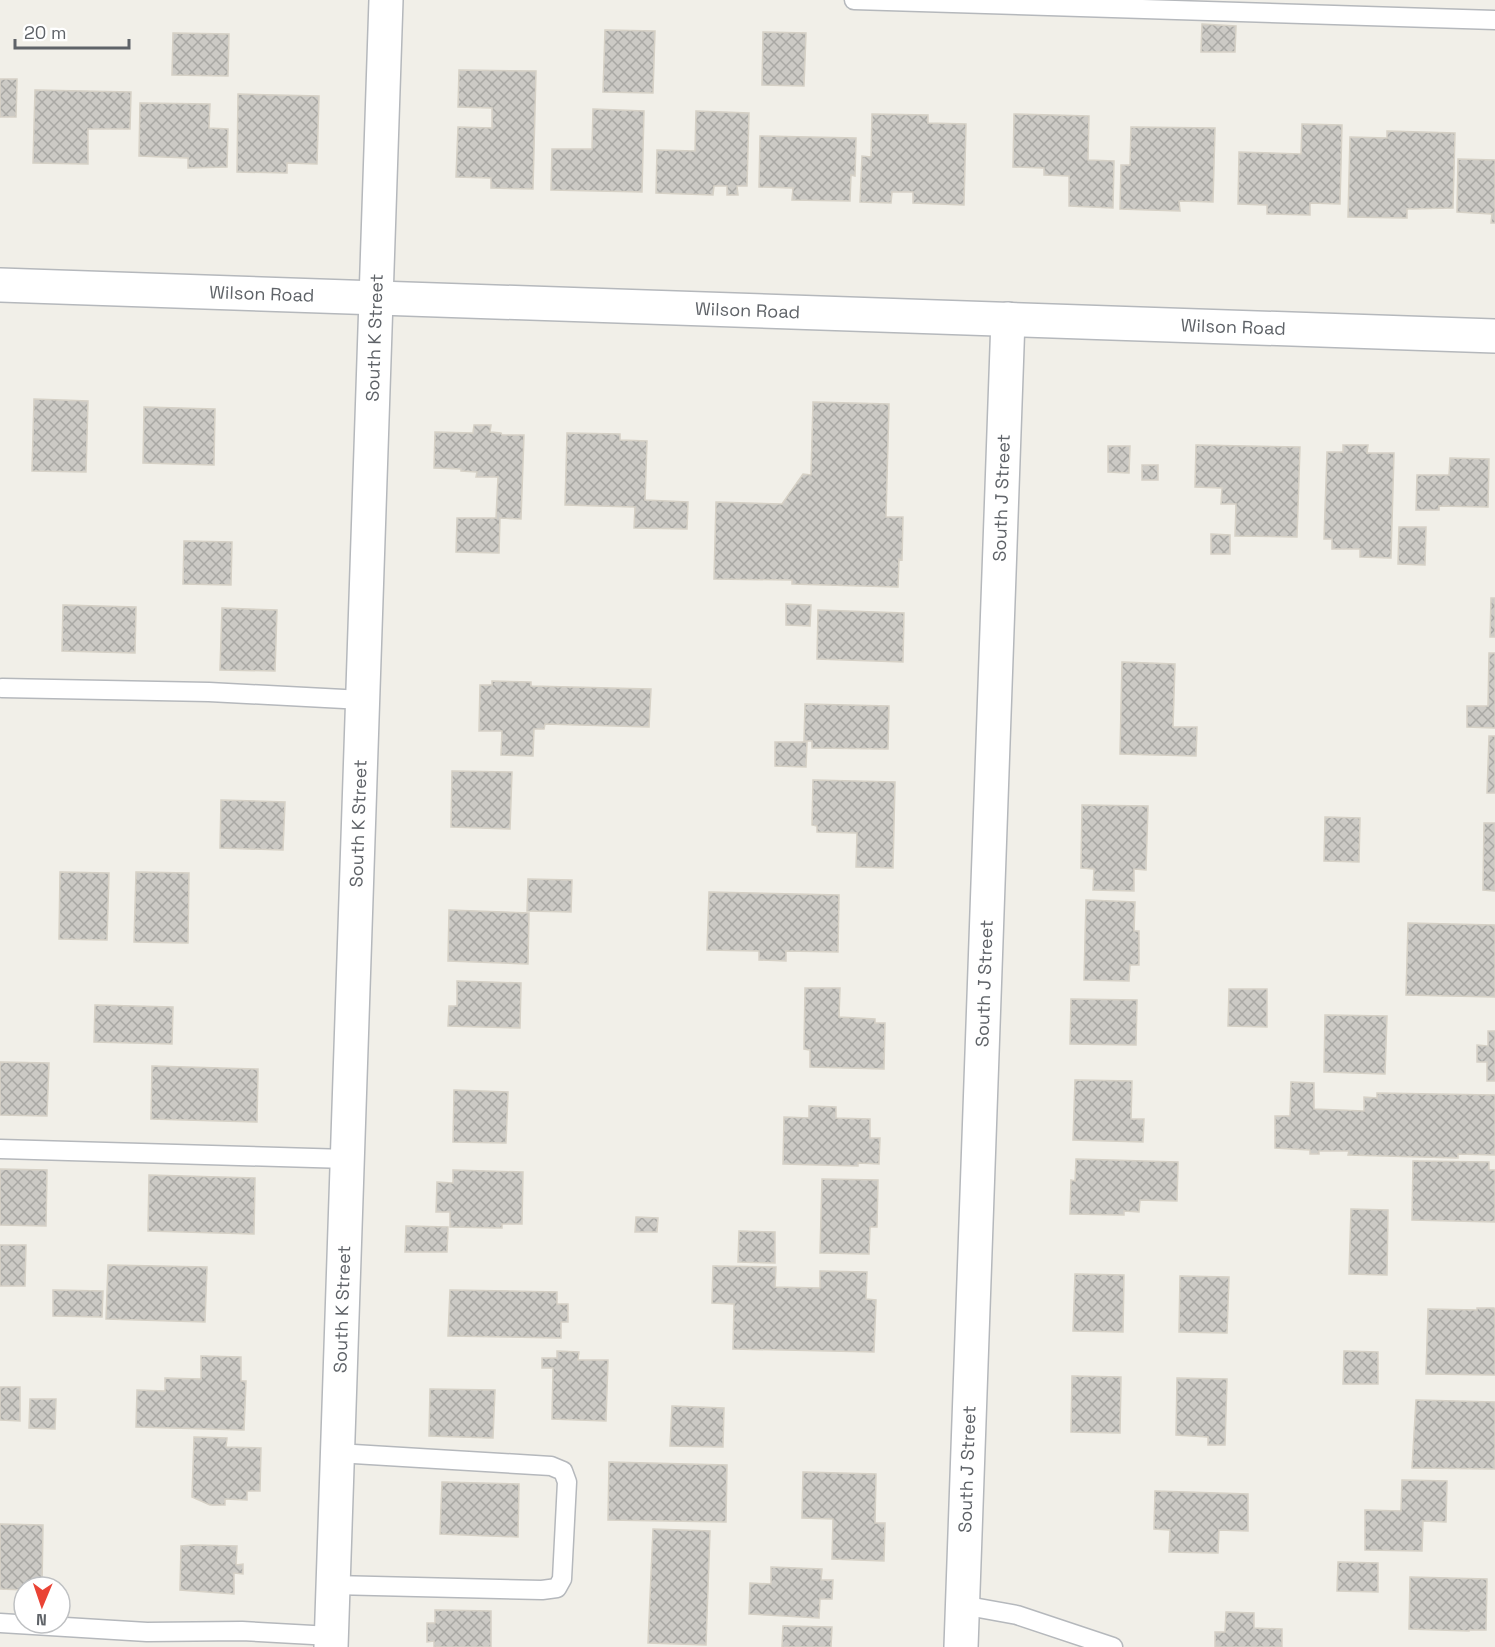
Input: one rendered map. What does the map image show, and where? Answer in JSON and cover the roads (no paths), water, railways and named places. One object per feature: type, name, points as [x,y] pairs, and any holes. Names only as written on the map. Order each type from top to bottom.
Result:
[{"type":"street","name":"South K Street","points":[[331,1641],[386,0]]},
{"type":"street","name":"Wilson Road","points":[[0,285],[1495,336]]},
{"type":"street","name":"South J Street","points":[[961,1647],[1008,320]]},
{"type":"lane","points":[[854,0],[1495,20]]},
{"type":"lane","points":[[2,688],[209,692],[363,700]]},
{"type":"lane","points":[[0,1149],[347,1159]]},
{"type":"lane","points":[[333,1585],[542,1590],[557,1588],[562,1579],[567,1482],[563,1471],[551,1466],[338,1453]]},
{"type":"lane","points":[[962,1605],[1017,1615],[1113,1647]]},
{"type":"lane","points":[[0,1623],[147,1632],[242,1632],[331,1641]]}]
